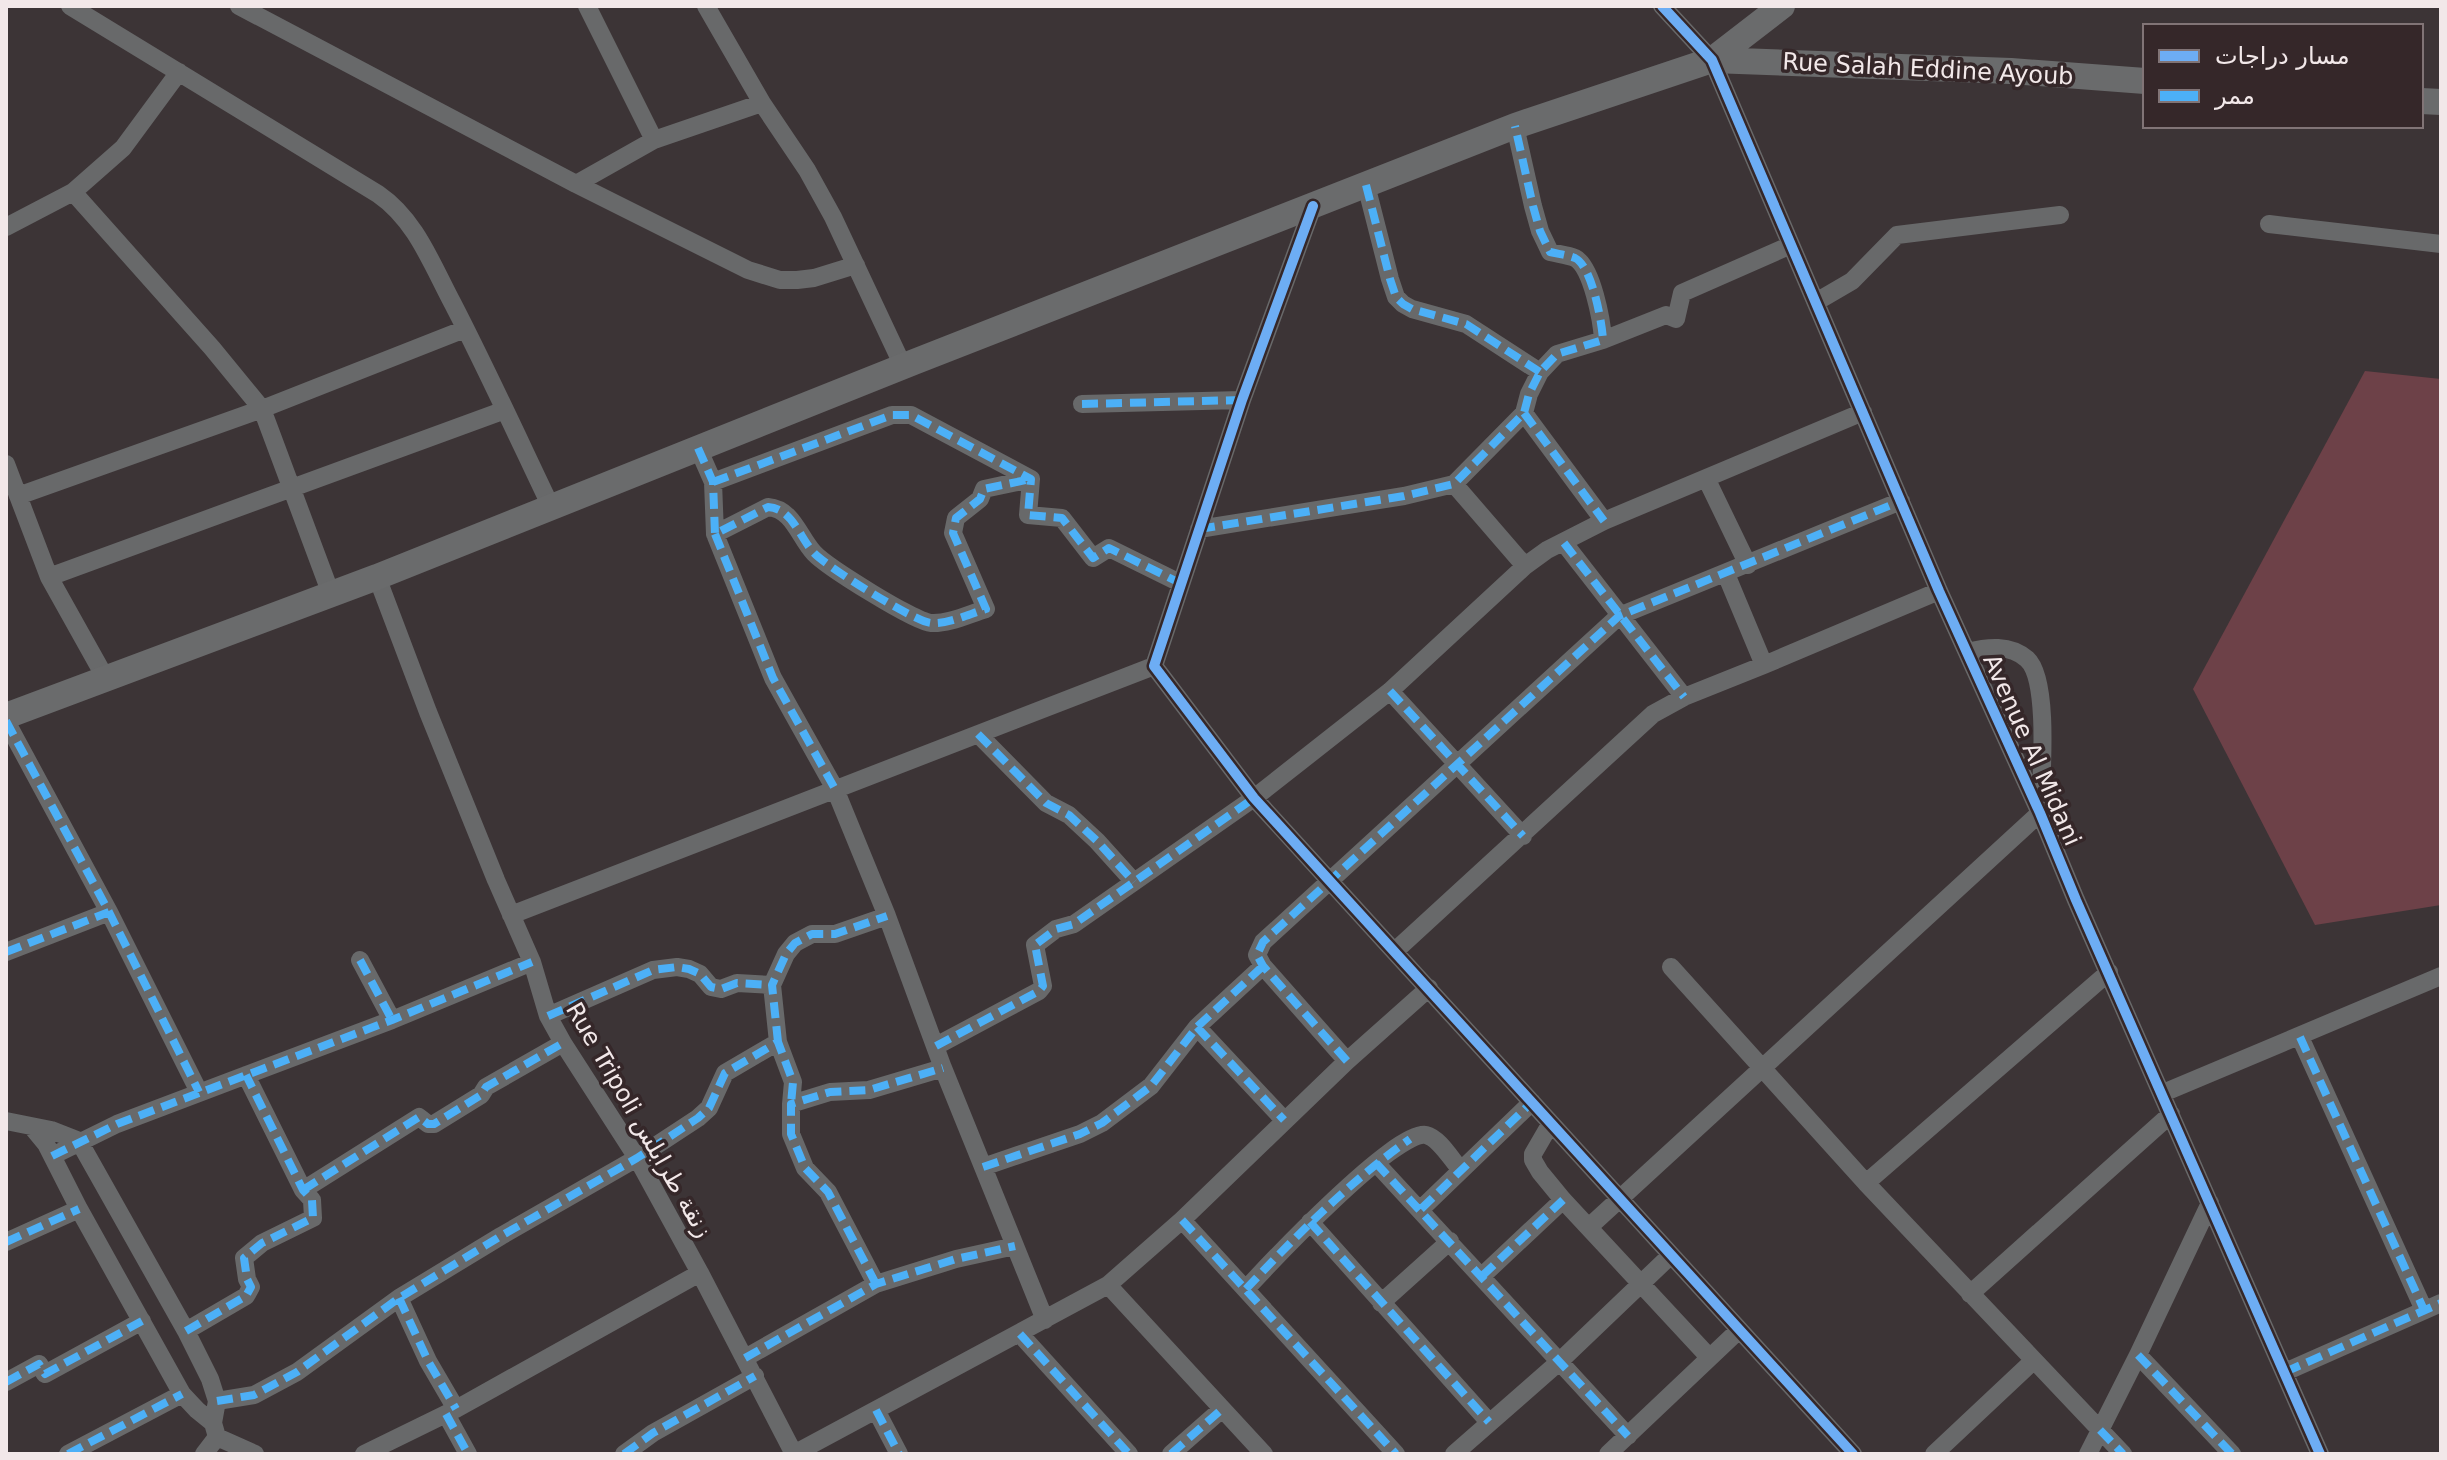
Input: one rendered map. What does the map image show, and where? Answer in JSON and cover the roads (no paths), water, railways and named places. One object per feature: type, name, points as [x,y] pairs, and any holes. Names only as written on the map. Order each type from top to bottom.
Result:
[{"type":"main road","points":[[6,718],[552,509],[903,366],[1515,126],[1712,60],[1782,6]]},
{"type":"main road","name":"Rue Salah Eddine Ayoub","points":[[1712,60],[1952,68],[2143,81]]},
{"type":"street","points":[[70,6],[391,203],[417,237],[552,509]]},
{"type":"street","points":[[239,6],[576,184],[715,255],[765,276],[780,280],[814,278],[856,265]]},
{"type":"street","points":[[587,6],[654,140]]},
{"type":"street","points":[[706,6],[762,103],[807,170],[903,366]]},
{"type":"street","name":"Avenue Al Midani","points":[[1662,6],[1712,60],[1939,591],[2040,813],[2320,1454]]},
{"type":"street","points":[[6,227],[73,192],[123,148],[179,72]]},
{"type":"street","points":[[576,184],[654,140],[762,103]]},
{"type":"street","points":[[1515,126],[1540,231],[1550,252],[1576,258],[1586,269],[1602,320],[1603,340]]},
{"type":"street","points":[[1366,185],[1396,297],[1403,304],[1431,315],[1466,324],[1540,372]]},
{"type":"street","points":[[73,192],[262,409],[331,594]]},
{"type":"street","points":[[1154,666],[1242,400],[1313,206]]},
{"type":"street","points":[[1816,302],[1852,281],[1897,235],[2060,215]]},
{"type":"street","points":[[2269,224],[2441,244]]},
{"type":"street","points":[[1199,529],[1391,498],[1454,484],[1524,413],[1540,372],[1557,354],[1666,315],[1676,319],[1682,293],[1791,245]]},
{"type":"street","points":[[18,496],[262,409],[465,329]]},
{"type":"street","points":[[1082,404],[1242,400]]},
{"type":"street","points":[[49,577],[505,410]]},
{"type":"street","points":[[936,1046],[1039,991],[1043,986],[1035,945],[1056,929],[1074,924],[1254,798],[1390,691],[1525,566],[1547,550],[1604,521],[1863,412]]},
{"type":"street","points":[[713,482],[904,413],[919,418],[1031,479]]},
{"type":"street","points":[[1524,413],[1604,521]]},
{"type":"street","points":[[698,448],[713,482],[715,534],[773,678],[835,789],[1045,1320]]},
{"type":"street","points":[[6,464],[49,577],[106,679]]},
{"type":"street","points":[[1706,478],[1748,565]]},
{"type":"street","points":[[1031,479],[1028,515],[1062,518],[1093,558],[1109,548],[1180,583]]},
{"type":"street","points":[[715,534],[768,507],[783,510],[818,557],[908,615],[931,623],[944,622],[986,609],[953,533],[956,518],[980,499],[984,489],[1031,479]]},
{"type":"street","points":[[1454,484],[1525,566]]},
{"type":"street","points":[[1347,1061],[1263,966],[1257,955],[1263,942],[1619,616],[1901,501]]},
{"type":"street","points":[[1564,543],[1684,697]]},
{"type":"street","points":[[1726,574],[1764,665]]},
{"type":"street","name":"Rue Tripoli زنقة طرابلس","points":[[377,577],[428,712],[532,962],[548,1016],[637,1158],[794,1454]]},
{"type":"street","points":[[1395,951],[1653,714],[1684,697],[1939,591]]},
{"type":"street","points":[[1589,1227],[2040,813],[2042,731],[2039,682],[2028,660],[2007,649],[1987,647],[1967,652]]},
{"type":"street","points":[[511,915],[1154,666]]},
{"type":"street","points":[[1154,666],[1254,798],[1853,1454]]},
{"type":"street","points":[[1390,691],[1523,836]]},
{"type":"street","points":[[6,718],[109,912],[199,1092]]},
{"type":"street","points":[[978,734],[1046,803],[1069,815],[1097,841],[1134,882]]},
{"type":"street","points":[[6,952],[109,912]]},
{"type":"street","points":[[876,1284],[828,1192],[805,1168],[791,1134],[793,1082],[778,1042],[772,985],[786,954],[795,943],[812,934],[835,934],[887,916]]},
{"type":"street","points":[[360,960],[392,1020]]},
{"type":"street","points":[[52,1156],[79,1141],[199,1092],[392,1020],[532,962]]},
{"type":"street","points":[[983,1167],[1080,1134],[1102,1123],[1151,1086],[1197,1027],[1263,966]]},
{"type":"street","points":[[1671,967],[1866,1183],[2123,1454]]},
{"type":"street","points":[[548,1016],[653,970],[665,968],[689,969],[700,974],[711,987],[721,989],[737,983],[772,985]]},
{"type":"street","points":[[1866,1183],[2109,972]]},
{"type":"street","points":[[2163,1093],[2441,976]]},
{"type":"street","points":[[794,1454],[1108,1285],[1182,1220],[1284,1120],[1429,988]]},
{"type":"street","points":[[1197,1027],[1284,1120]]},
{"type":"street","points":[[2285,1372],[2433,1307],[2300,1037]]},
{"type":"street","points":[[217,1401],[254,1395],[297,1372],[399,1298],[637,1158],[709,1108],[725,1073],[778,1042]]},
{"type":"street","points":[[303,1190],[419,1117],[428,1124],[434,1124],[481,1095],[486,1087],[563,1043]]},
{"type":"street","points":[[791,1104],[830,1092],[869,1090],[943,1068]]},
{"type":"street","points":[[186,1331],[246,1296],[251,1287],[244,1258],[262,1243],[313,1218],[312,1200],[303,1190],[246,1075]]},
{"type":"street","points":[[1421,1209],[1532,1102]]},
{"type":"street","points":[[1970,1294],[2171,1114]]},
{"type":"street","points":[[6,1121],[51,1130],[79,1141],[210,1379],[217,1401],[215,1430],[204,1454]]},
{"type":"street","points":[[1551,1123],[1535,1147],[1533,1160],[1540,1172],[1709,1357]]},
{"type":"street","points":[[32,1127],[42,1137],[182,1394],[215,1430],[255,1454]]},
{"type":"street","points":[[1246,1289],[1310,1222],[1376,1163],[1410,1139],[1422,1135],[1434,1139],[1460,1169]]},
{"type":"street","points":[[1376,1163],[1628,1436]]},
{"type":"street","points":[[1482,1276],[1563,1200]]},
{"type":"street","points":[[2088,1454],[2210,1203]]},
{"type":"street","points":[[6,1242],[79,1209]]},
{"type":"street","points":[[1182,1220],[1396,1454]]},
{"type":"street","points":[[95,1235],[123,1221]]},
{"type":"street","points":[[1310,1222],[1489,1422]]},
{"type":"street","points":[[1381,1303],[1450,1241]]},
{"type":"street","points":[[745,1358],[876,1284],[956,1259],[1015,1246]]},
{"type":"street","points":[[1454,1454],[1559,1362],[1671,1255]]},
{"type":"street","points":[[364,1454],[451,1412],[700,1273]]},
{"type":"street","points":[[1108,1285],[1264,1454]]},
{"type":"street","points":[[399,1298],[468,1454]]},
{"type":"street","points":[[6,1382],[39,1364],[45,1374],[142,1321]]},
{"type":"street","points":[[1608,1454],[1739,1330]]},
{"type":"street","points":[[1020,1334],[1129,1454]]},
{"type":"street","points":[[2138,1355],[2232,1454]]},
{"type":"street","points":[[1934,1454],[2033,1361]]},
{"type":"street","points":[[624,1454],[653,1433],[755,1376]]},
{"type":"street","points":[[68,1454],[182,1394]]},
{"type":"street","points":[[1171,1454],[1222,1409]]},
{"type":"street","points":[[876,1410],[899,1454]]}]
